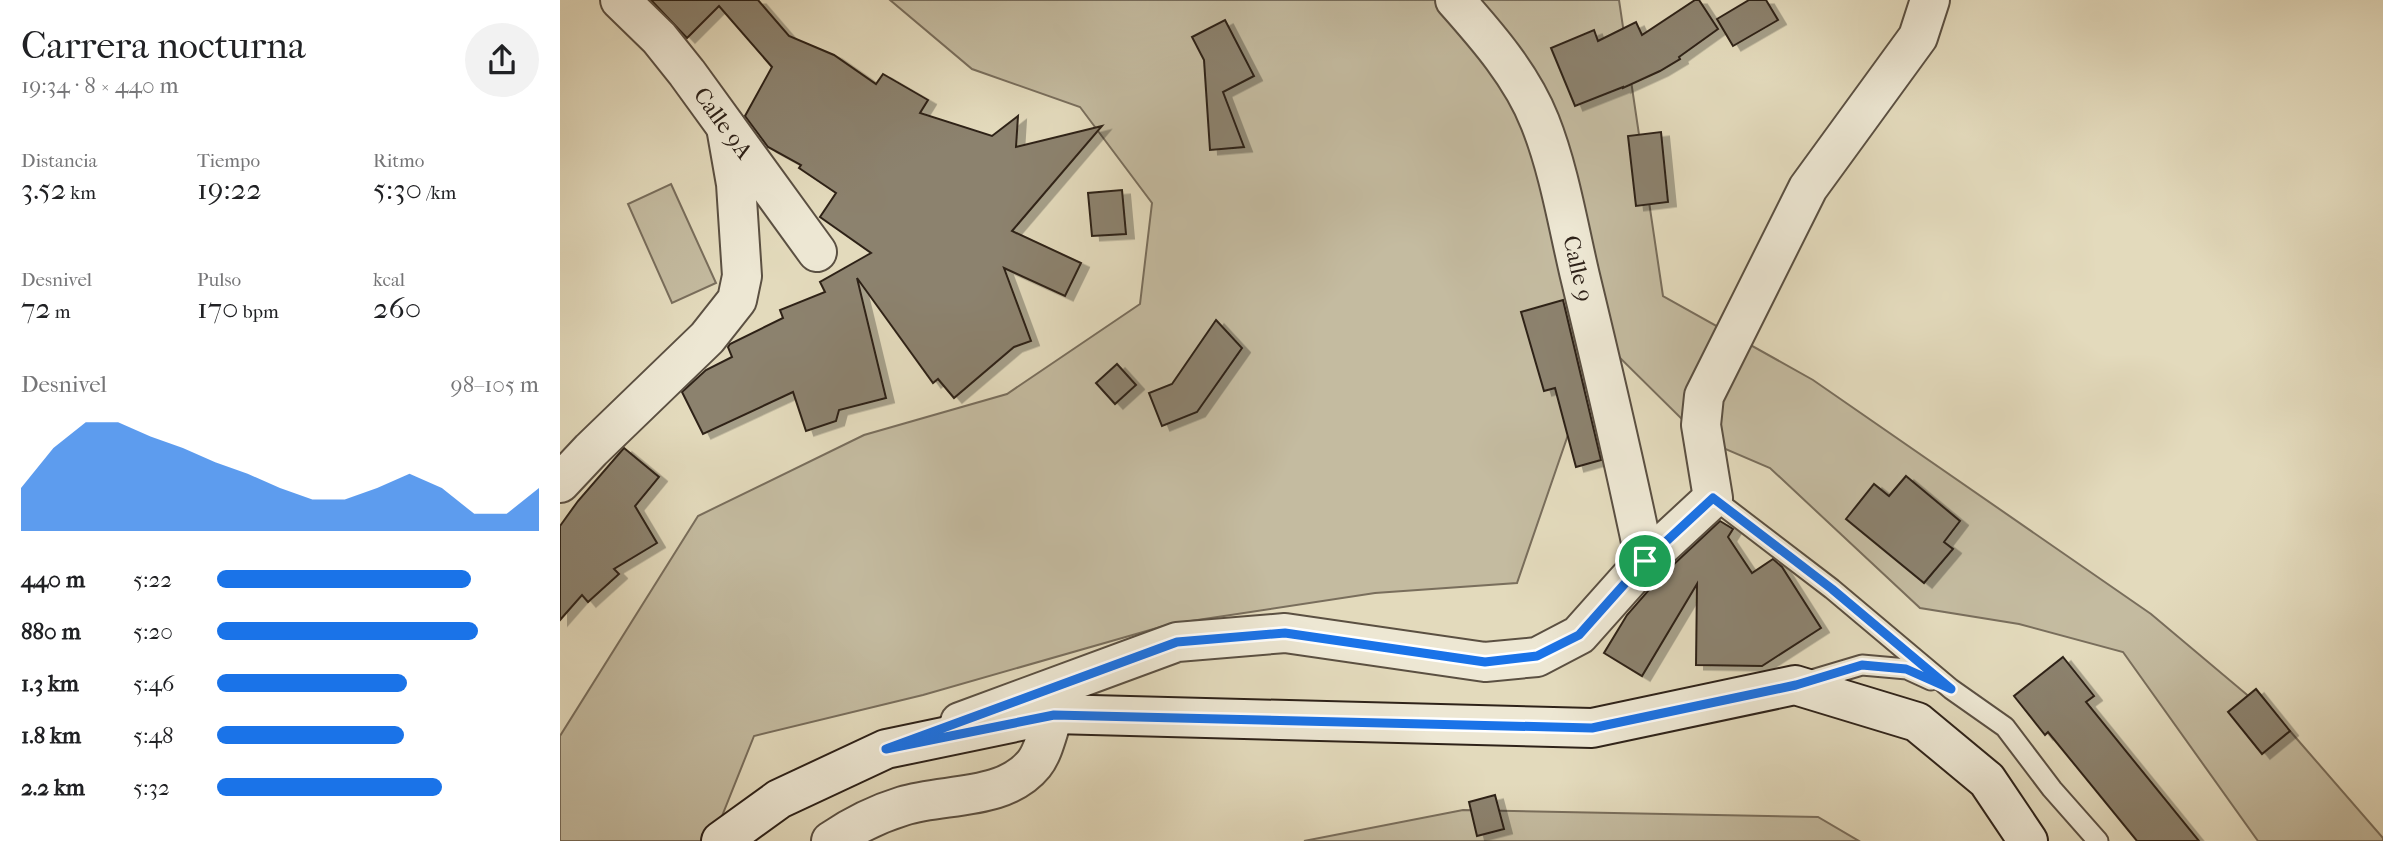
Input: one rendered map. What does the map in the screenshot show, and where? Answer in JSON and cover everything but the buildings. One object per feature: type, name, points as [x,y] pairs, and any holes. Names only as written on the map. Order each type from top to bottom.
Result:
[{"type":"street","name":"Calle 9A","points":[[620,0],[659,38],[817,252]]},
{"type":"street","name":"Calle 9","points":[[1455,0],[1481,29],[1514,75],[1540,121],[1558,180],[1645,561]]},
{"type":"street","points":[[721,841],[779,799],[886,749],[1177,642],[1285,633],[1485,662],[1537,656],[1579,635],[1645,561],[1713,498],[1701,425],[1704,396],[1808,188],[1918,37],[1930,0]]},
{"type":"street","points":[[560,483],[708,338],[737,300],[742,276],[736,184],[726,127]]},
{"type":"street","points":[[886,749],[1054,715],[1592,728],[1796,685],[1917,722],[1987,780],[2028,841]]},
{"type":"street","points":[[831,841],[854,825],[904,805],[987,790],[1014,781],[1034,763],[1054,715]]},
{"type":"lane","points":[[1713,498],[1842,597],[1951,689],[2006,727],[2052,789],[2098,841]]},
{"type":"lane","points":[[1796,685],[1862,665],[1906,669],[1951,689]]},
{"type":"shaded area","points":[[890,0],[1619,0],[1663,296],[1813,380],[2151,614],[2290,731],[2383,841],[2258,841],[2123,652],[2019,624],[1920,608],[1770,468],[1702,439],[1601,339],[1517,583],[1375,593],[1171,624],[923,695],[754,736],[712,841],[560,841],[560,736],[698,516],[864,435],[1007,394],[1140,304],[1152,203],[1080,107],[972,69]]},
{"type":"shaded area","points":[[671,184],[716,283],[672,303],[628,204]]},
{"type":"shaded area","points":[[1463,810],[1818,817],[1859,841],[1304,841]]},
{"type":"route","points":[[1713,498],[1832,589],[1951,689],[1906,669],[1862,665],[1796,685],[1592,728],[1054,715],[886,749],[1177,642],[1285,633],[1485,662],[1537,656],[1579,635],[1645,561],[1713,498]]}]
